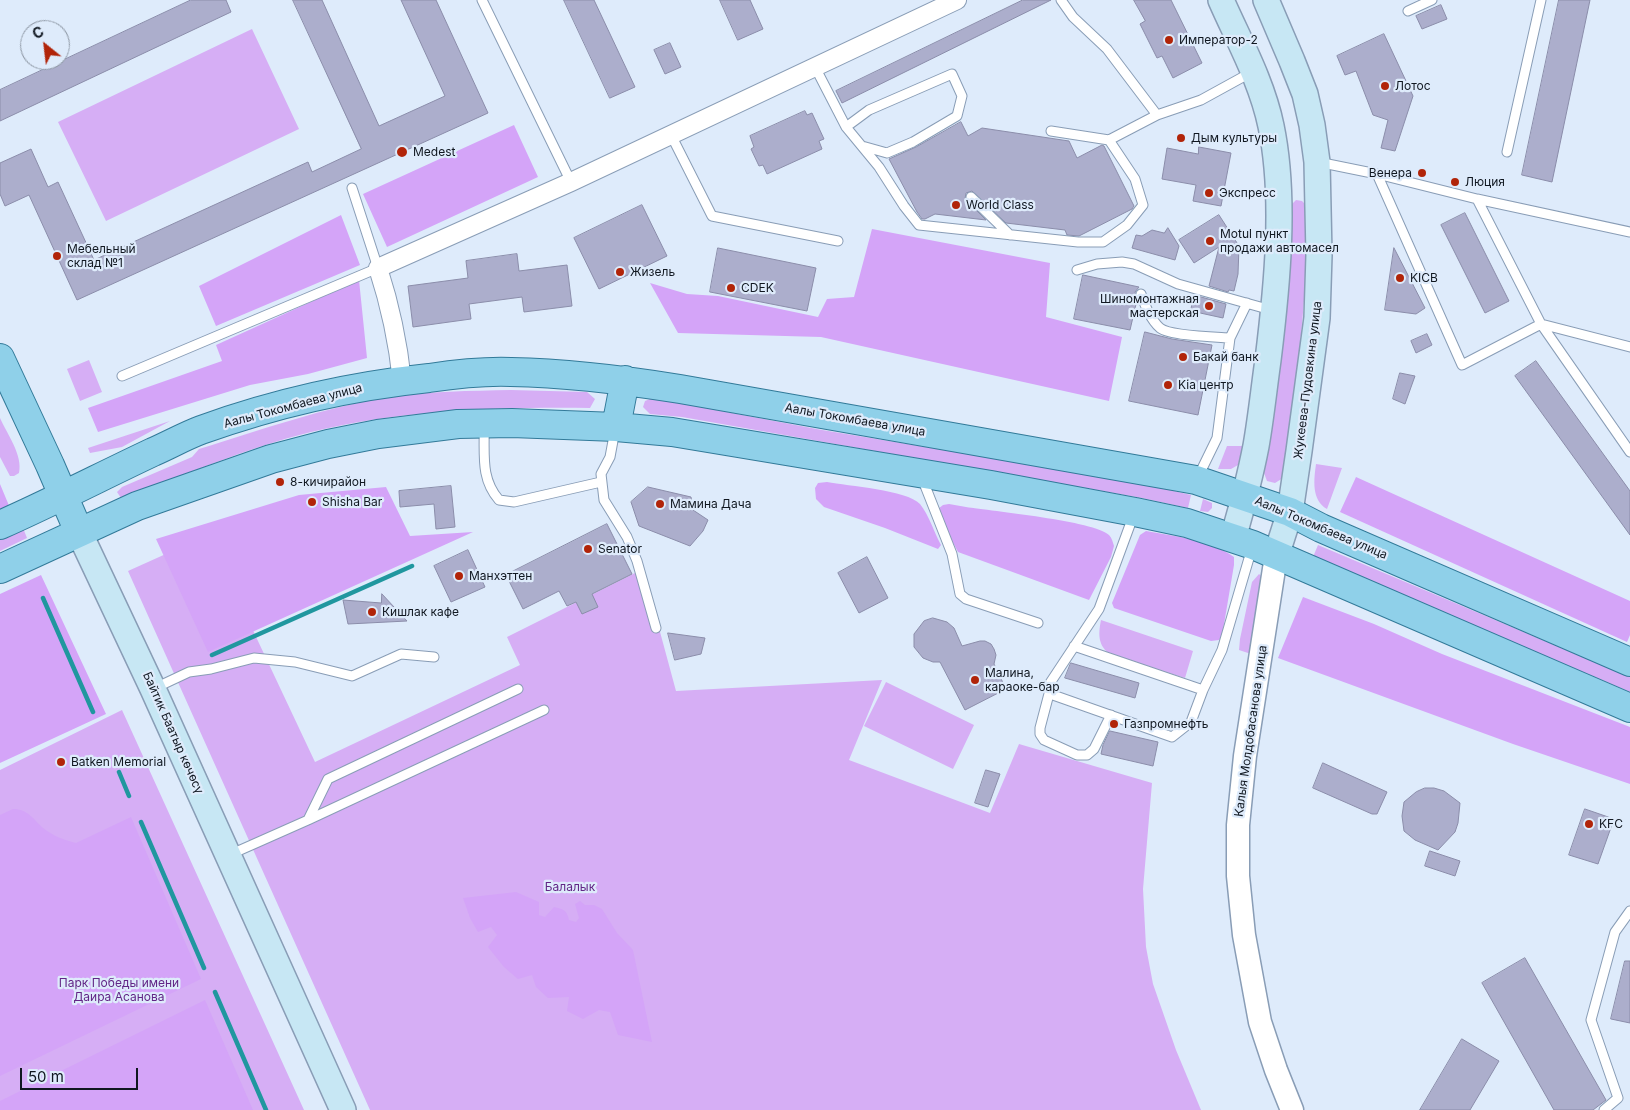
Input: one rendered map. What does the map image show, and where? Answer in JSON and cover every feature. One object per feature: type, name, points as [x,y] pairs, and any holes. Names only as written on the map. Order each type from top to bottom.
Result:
[{"type":"main road","points":[[1221,0],[1265,102],[1271,127],[1278,189],[1278,250],[1274,311],[1256,444],[1245,496],[1254,546]]},
{"type":"main road","name":"Жукеева-Пудовкина улица","points":[[1254,546],[1290,512],[1318,318],[1317,186],[1312,125],[1304,94],[1292,61],[1266,0]]},
{"type":"main road","points":[[1278,189],[1317,186]]},
{"type":"main road","name":"Байтик Баатыр көчөсү","points":[[0,358],[7,390],[63,494],[343,1110]]},
{"type":"main road","name":"Аалы Токомбаева улица","points":[[0,525],[200,431],[252,414],[319,396],[402,381],[452,375],[510,372],[572,374],[625,380],[1196,480],[1290,512],[1330,532],[1630,662]]},
{"type":"main road","points":[[616,426],[625,380]]},
{"type":"main road","points":[[0,568],[137,506],[271,459],[328,444],[410,429],[458,424],[522,423],[616,426],[672,432],[920,473],[1135,512],[1188,524],[1254,546],[1630,708]]},
{"type":"street","points":[[402,381],[390,305],[378,268],[571,182],[957,0]]},
{"type":"street","name":"Калыя Молдобасанова улица","points":[[1254,546],[1245,756],[1238,826],[1238,876],[1244,935],[1260,1022],[1292,1110]]},
{"type":"lane","points":[[482,0],[571,182]]},
{"type":"lane","points":[[1061,0],[1073,17],[1107,48],[1158,115]]},
{"type":"lane","points":[[1408,11],[1432,0]]},
{"type":"lane","points":[[1507,152],[1542,0]]},
{"type":"lane","points":[[815,67],[846,127],[879,167],[904,206],[919,225],[1078,242],[1103,242],[1127,225],[1143,205],[1134,179],[1109,140]]},
{"type":"lane","points":[[1051,131],[1109,140],[1158,115],[1201,100],[1253,71]]},
{"type":"lane","points":[[846,127],[869,110],[952,74],[962,96],[957,116],[913,142],[887,152],[861,145]]},
{"type":"lane","points":[[671,135],[712,216],[838,241]]},
{"type":"lane","points":[[1316,162],[1377,174],[1477,199],[1630,232]]},
{"type":"lane","points":[[1377,174],[1462,364],[1541,324],[1630,347]]},
{"type":"lane","points":[[122,376],[378,268],[352,188]]},
{"type":"lane","points":[[971,198],[1010,235]]},
{"type":"lane","points":[[1477,199],[1541,324],[1630,452]]},
{"type":"lane","points":[[1077,270],[1097,264],[1122,262],[1134,264],[1178,284],[1274,311]]},
{"type":"lane","points":[[1141,294],[1146,309],[1161,329],[1179,334],[1230,338]]},
{"type":"lane","points":[[1196,480],[1216,438],[1230,338],[1247,303]]},
{"type":"lane","points":[[484,424],[484,472],[492,492],[499,500],[514,502],[601,482]]},
{"type":"lane","points":[[616,426],[610,457],[601,474],[604,500],[627,537],[637,562],[656,628]]},
{"type":"lane","points":[[920,473],[952,554],[960,594],[966,599],[1038,623]]},
{"type":"lane","points":[[1111,715],[1094,750],[1087,755],[1078,755],[1044,740],[1040,734],[1050,683],[1099,609],[1135,512]]},
{"type":"lane","points":[[1050,690],[1053,695],[1172,737],[1191,722],[1203,690],[1222,650],[1254,546]]},
{"type":"lane","points":[[1074,646],[1203,690]]},
{"type":"lane","points":[[153,689],[189,672],[211,669],[254,658],[295,662],[352,676],[401,654],[434,657]]},
{"type":"lane","points":[[308,820],[328,779],[518,689]]},
{"type":"lane","points":[[228,856],[544,710]]},
{"type":"lane","points":[[1604,1110],[1618,1098],[1591,1020],[1615,932],[1630,910]]},
{"type":"green space","points":[[252,29],[299,129],[106,221],[58,122]]},
{"type":"green space","points":[[514,125],[538,177],[387,247],[363,194]]},
{"type":"green space","points":[[1296,200],[1302,201],[1307,206],[1306,274],[1283,478],[1275,483],[1267,481],[1264,473],[1285,325],[1291,205]]},
{"type":"green space","points":[[341,215],[360,265],[216,326],[199,286]]},
{"type":"green space","points":[[872,229],[1050,263],[1046,317],[1122,337],[1109,401],[821,337],[678,333],[650,283],[687,294],[718,296],[818,317],[827,299],[854,297]]},
{"type":"green space","points":[[359,280],[367,358],[308,374],[250,385],[98,432],[88,408],[222,361],[216,345]]},
{"type":"green space","points":[[89,360],[102,392],[80,401],[67,369]]},
{"type":"green space","points":[[511,390],[587,392],[595,399],[590,408],[450,411],[415,414],[346,425],[311,432],[262,446],[121,498],[117,492],[122,487],[192,457],[199,449],[317,413],[365,401],[404,395]]},
{"type":"green space","points":[[650,399],[822,430],[1127,480],[1191,495],[1188,508],[1142,498],[682,417],[650,414],[643,407],[645,401]]},
{"type":"green space","points":[[0,418],[19,459],[19,473],[14,476],[10,476],[0,457]]},
{"type":"green space","points":[[170,421],[122,447],[90,453],[88,448]]},
{"type":"green space","points":[[1227,446],[1243,446],[1238,465],[1231,469],[1218,469]]},
{"type":"green space","points":[[1316,464],[1342,468],[1327,509],[1318,500],[1316,495],[1314,482]]},
{"type":"green space","points":[[1356,477],[1630,601],[1630,635],[1627,642],[1340,512]]},
{"type":"green space","points":[[827,482],[876,489],[913,499],[923,508],[941,545],[938,549],[824,507],[816,499],[815,488],[818,483]]},
{"type":"green space","points":[[0,484],[10,508],[0,513]]},
{"type":"green space","points":[[386,487],[410,536],[473,532],[208,652],[156,539],[299,495]]},
{"type":"green space","points":[[1203,499],[1212,503],[1212,508],[1208,512],[1200,511]]},
{"type":"green space","points":[[949,504],[1064,521],[1100,530],[1112,539],[1114,546],[1111,557],[1089,600],[958,552],[941,520],[938,509],[943,505]]},
{"type":"green space","points":[[23,528],[27,538],[0,551],[0,538]]},
{"type":"green space","points":[[1146,531],[1203,542],[1234,557],[1222,636],[1219,640],[1211,641],[1114,608],[1112,603],[1140,535]]},
{"type":"green space","name":"Балалык","points":[[208,535],[315,762],[520,665],[507,637],[643,569],[676,691],[882,680],[849,760],[990,813],[1019,744],[1152,783],[1143,889],[1146,947],[1153,984],[1176,1050],[1201,1110],[370,1110],[128,571]]},
{"type":"green space","points":[[1318,545],[1630,677],[1630,692],[1313,557]]},
{"type":"green space","points":[[1259,574],[1266,580],[1251,654],[1239,650],[1240,639],[1252,582]]},
{"type":"green space","points":[[41,575],[106,714],[0,763],[0,594]]},
{"type":"green space","points":[[1303,597],[1374,624],[1442,654],[1630,727],[1630,784],[1513,744],[1278,658]]},
{"type":"green space","points":[[1101,620],[1193,651],[1185,678],[1111,655],[1101,644],[1099,631]]},
{"type":"green space","points":[[886,682],[974,725],[953,769],[864,726]]},
{"type":"green space","name":"Парк Победы имени Даира Асанова","points":[[122,710],[304,1110],[0,1110],[0,770]]},
{"type":"green space","points":[[13,809],[23,811],[43,828],[63,839],[76,843],[131,817],[201,979],[0,1076],[0,815]]},
{"type":"green space","points":[[516,892],[539,902],[539,915],[545,917],[554,907],[560,908],[567,914],[569,920],[576,922],[579,918],[575,904],[580,901],[585,905],[594,905],[602,909],[617,933],[633,950],[652,1042],[618,1035],[610,1012],[599,1010],[583,1019],[567,1011],[569,997],[548,998],[536,987],[532,975],[518,979],[504,967],[488,947],[497,935],[491,927],[478,932],[470,918],[463,898]]},
{"type":"green space","points":[[205,1000],[253,1110],[0,1110],[0,1101]]},
{"type":"building","points":[[191,0],[226,0],[231,12],[0,121],[0,90],[42,70],[70,70],[70,57]]},
{"type":"building","points":[[293,0],[322,0],[379,126],[445,96],[401,0],[436,0],[488,113],[77,300],[29,195],[5,206],[0,194],[0,163],[31,149],[48,187],[58,182],[94,260],[308,162],[312,172],[361,149]]},
{"type":"building","points":[[564,0],[594,0],[635,87],[610,98]]},
{"type":"building","points":[[720,0],[750,0],[763,29],[738,40]]},
{"type":"building","points":[[1023,0],[1051,0],[842,103],[836,91]]},
{"type":"building","name":"Император-2","points":[[1134,0],[1171,0],[1202,63],[1173,78],[1162,56],[1157,58],[1140,24],[1145,21]]},
{"type":"building","points":[[1559,0],[1590,0],[1552,182],[1522,175]]},
{"type":"building","points":[[1441,5],[1447,19],[1422,29],[1416,16]]},
{"type":"building","name":"Лотос","points":[[1384,34],[1413,96],[1395,151],[1381,148],[1388,120],[1373,115],[1356,71],[1345,75],[1337,56]]},
{"type":"building","points":[[670,43],[681,67],[665,74],[654,50]]},
{"type":"building","points":[[805,111],[807,115],[812,113],[824,139],[819,141],[822,149],[767,174],[763,165],[759,166],[751,149],[754,147],[750,136]]},
{"type":"building","points":[[961,122],[968,136],[982,128],[1069,141],[1077,158],[1102,145],[1134,206],[1132,209],[1079,236],[1067,235],[1065,230],[1006,223],[972,191],[966,193],[965,199],[986,220],[935,214],[922,219],[889,159],[916,147]]},
{"type":"building","points":[[1199,147],[1231,153],[1221,206],[1193,201],[1196,185],[1162,179],[1167,148],[1198,154]]},
{"type":"building","points":[[642,205],[667,256],[599,289],[574,238]]},
{"type":"building","points":[[1465,213],[1509,301],[1485,313],[1441,225]]},
{"type":"building","points":[[1219,215],[1239,246],[1238,274],[1234,291],[1229,290],[1228,292],[1209,286],[1219,247],[1194,263],[1179,240]]},
{"type":"building","points":[[1168,228],[1179,246],[1175,260],[1132,248],[1136,235],[1142,236],[1152,230],[1164,233]]},
{"type":"building","points":[[718,248],[816,268],[807,311],[710,292]]},
{"type":"building","name":"KICB","points":[[1394,248],[1425,308],[1416,314],[1385,310]]},
{"type":"building","points":[[517,254],[519,271],[567,265],[572,306],[524,312],[522,297],[469,304],[471,319],[413,327],[408,286],[468,278],[466,261]]},
{"type":"building","points":[[1083,275],[1139,287],[1135,292],[1137,300],[1130,330],[1074,319]]},
{"type":"building","name":"Шиномонтажная мастерская","points":[[1194,295],[1226,304],[1223,318],[1191,311]]},
{"type":"building","name":"Kia центр","points":[[1145,332],[1172,339],[1212,345],[1198,415],[1129,401]]},
{"type":"building","points":[[1427,334],[1432,345],[1416,353],[1411,341]]},
{"type":"building","points":[[1536,361],[1630,491],[1630,535],[1515,376]]},
{"type":"building","points":[[1400,373],[1415,376],[1405,404],[1393,399]]},
{"type":"building","points":[[451,486],[455,527],[436,529],[434,504],[400,507],[399,491]]},
{"type":"building","points":[[648,487],[691,497],[693,510],[708,520],[703,531],[690,546],[639,526],[631,502]]},
{"type":"building","name":"Senator","points":[[607,524],[632,574],[592,594],[598,607],[582,614],[576,602],[567,606],[559,591],[523,609],[506,575]]},
{"type":"building","name":"Манхэттен","points":[[468,550],[485,587],[451,602],[434,566]]},
{"type":"building","points":[[867,557],[888,598],[859,613],[838,573]]},
{"type":"building","name":"Кишлак кафе","points":[[382,594],[407,621],[348,624],[343,600],[381,603]]},
{"type":"building","points":[[933,618],[947,622],[954,628],[962,646],[980,641],[991,644],[996,655],[994,664],[1006,689],[965,710],[940,662],[933,662],[923,658],[914,647],[914,634],[924,621]]},
{"type":"building","points":[[668,633],[705,638],[701,654],[675,660]]},
{"type":"building","points":[[1071,663],[1139,683],[1135,698],[1065,678]]},
{"type":"building","points":[[1110,731],[1158,742],[1153,766],[1101,754]]},
{"type":"building","points":[[1323,763],[1387,792],[1377,814],[1372,814],[1313,788]]},
{"type":"building","points":[[986,770],[1000,774],[988,807],[975,803]]},
{"type":"building","points":[[1425,788],[1444,791],[1460,803],[1455,832],[1438,850],[1415,840],[1404,831],[1402,816],[1404,802],[1416,792]]},
{"type":"building","points":[[1585,809],[1614,819],[1598,864],[1569,855]]},
{"type":"building","points":[[1430,851],[1460,861],[1455,876],[1425,866]]},
{"type":"building","points":[[1525,958],[1606,1100],[1593,1110],[1554,1110],[1482,983]]},
{"type":"building","points":[[1625,961],[1630,961],[1630,1023],[1611,1019]]},
{"type":"building","points":[[1462,1039],[1499,1061],[1470,1110],[1420,1110]]},
{"type":"waterway","points":[[212,655],[412,566]]},
{"type":"waterway","points":[[43,598],[93,712]]},
{"type":"waterway","points":[[119,772],[129,796]]},
{"type":"waterway","points":[[141,822],[204,968]]},
{"type":"waterway","points":[[215,992],[266,1110]]},
{"type":"place","name":"Император-2","points":[[1169,40]]},
{"type":"place","name":"Лотос","points":[[1385,86]]},
{"type":"place","name":"Дым культуры","points":[[1181,138]]},
{"type":"place","name":"Medest","points":[[402,152]]},
{"type":"place","name":"Венера","points":[[1422,173]]},
{"type":"place","name":"Люция","points":[[1455,182]]},
{"type":"place","name":"Экспресс","points":[[1209,193]]},
{"type":"place","name":"World Class","points":[[956,205]]},
{"type":"place","name":"Motul пункт продажи автомасел","points":[[1210,241]]},
{"type":"place","name":"Мебельный склад №1","points":[[57,256]]},
{"type":"place","name":"Жизель","points":[[620,272]]},
{"type":"place","name":"KICB","points":[[1400,278]]},
{"type":"place","name":"CDEK","points":[[731,288]]},
{"type":"place","name":"Шиномонтажная мастерская","points":[[1209,306]]},
{"type":"place","name":"Бакай банк","points":[[1183,357]]},
{"type":"place","name":"Kia центр","points":[[1168,385]]},
{"type":"place","name":"8-кичирайон","points":[[280,482]]},
{"type":"place","name":"Shisha Bar","points":[[312,502]]},
{"type":"place","name":"Мамина Дача","points":[[660,504]]},
{"type":"place","name":"Senator","points":[[588,549]]},
{"type":"place","name":"Манхэттен","points":[[459,576]]},
{"type":"place","name":"Кишлак кафе","points":[[372,612]]},
{"type":"place","name":"Малина, караоке-бар","points":[[975,680]]},
{"type":"place","name":"Газпромнефть","points":[[1114,724]]},
{"type":"place","name":"Batken Memorial","points":[[61,762]]},
{"type":"place","name":"KFC","points":[[1589,824]]}]
